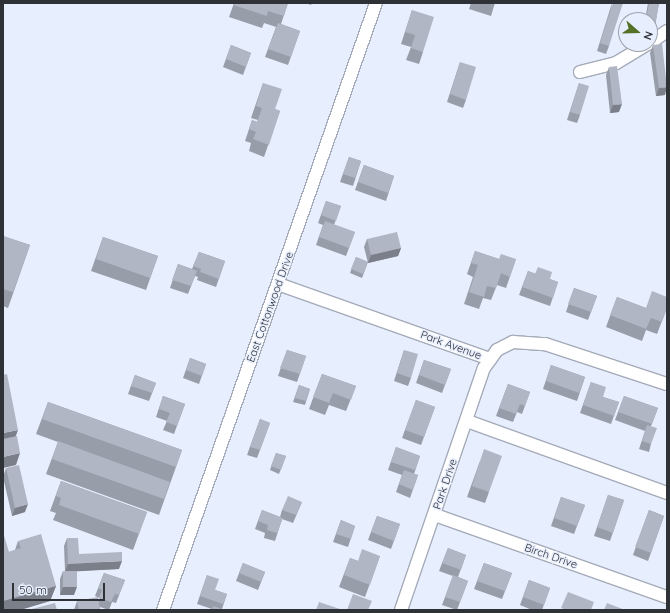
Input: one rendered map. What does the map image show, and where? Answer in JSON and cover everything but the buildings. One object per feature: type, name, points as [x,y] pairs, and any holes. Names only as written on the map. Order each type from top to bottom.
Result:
[{"type":"street","name":"East Cottonwood Drive","points":[[163,610],[376,3]]},
{"type":"street","points":[[658,38],[667,31]]},
{"type":"street","points":[[580,72],[616,63],[635,52]]},
{"type":"street","name":"Park Avenue","points":[[278,284],[490,359],[497,350],[513,342],[545,344],[667,384]]},
{"type":"street","name":"Park Drive","points":[[401,610],[490,359]]},
{"type":"street","points":[[467,422],[667,493]]},
{"type":"street","name":"Birch Drive","points":[[435,515],[667,597]]}]
